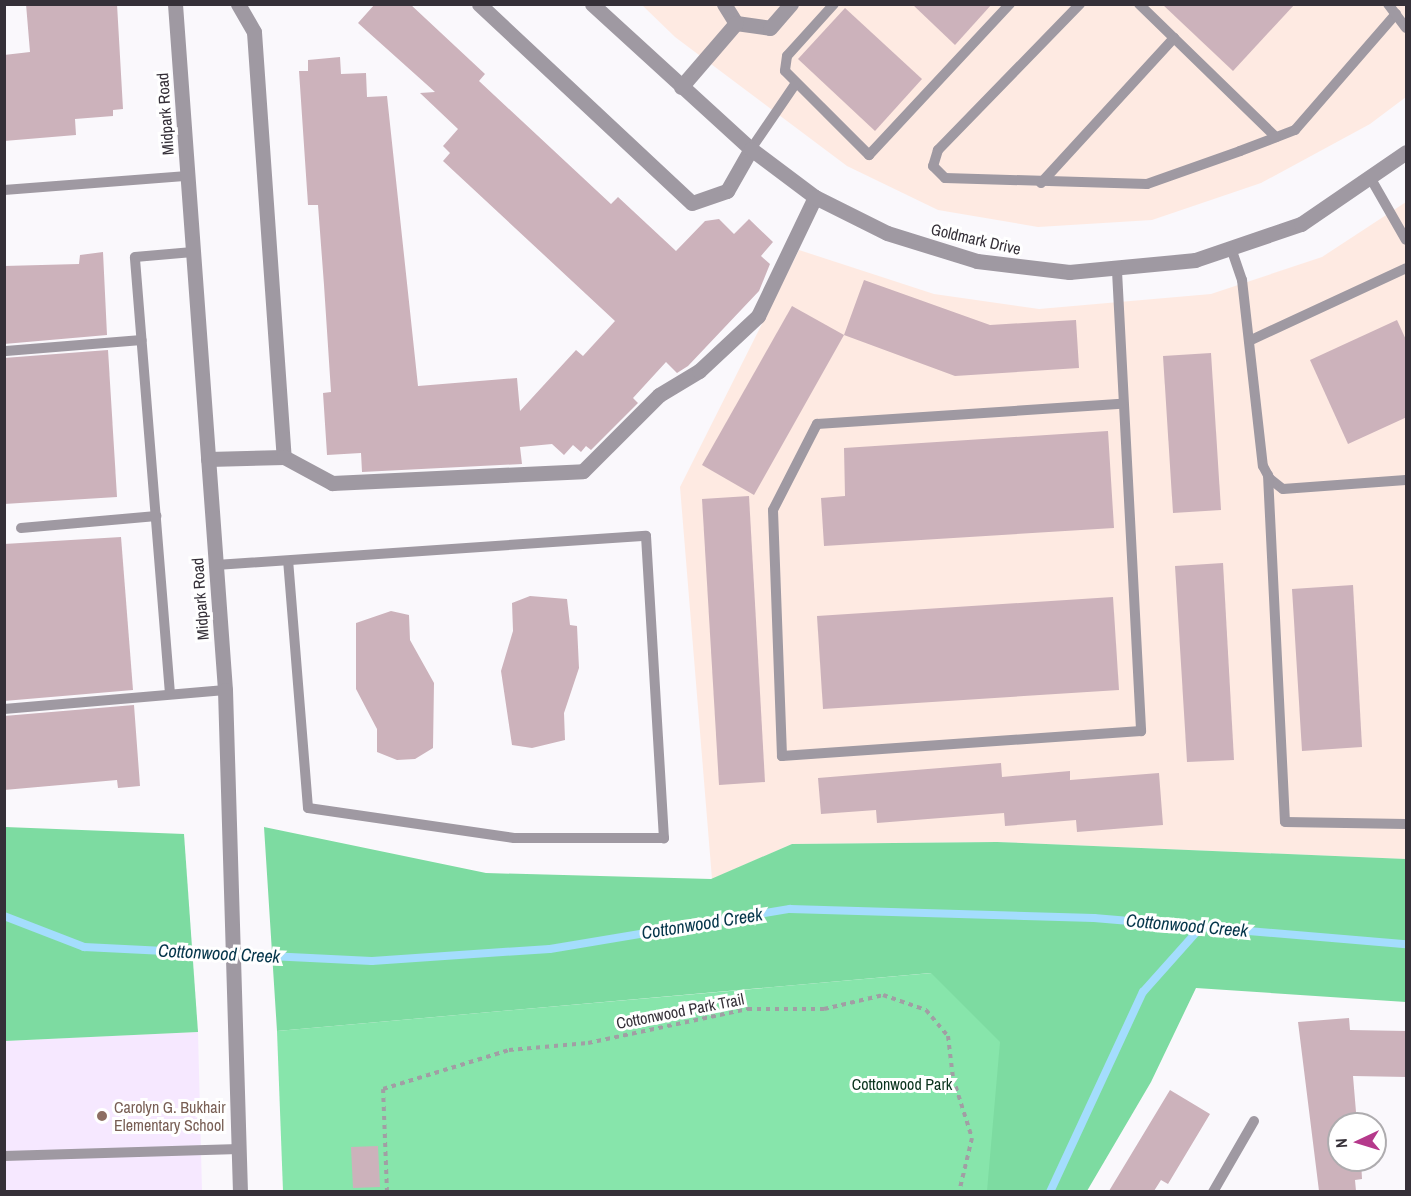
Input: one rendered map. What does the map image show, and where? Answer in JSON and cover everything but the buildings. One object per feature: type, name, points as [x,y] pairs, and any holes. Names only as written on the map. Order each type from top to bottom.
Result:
[{"type":"street","name":"Midpark Road","points":[[174,4],[225,690],[240,1191]]},
{"type":"street","points":[[238,4],[254,32],[284,457]]},
{"type":"street","points":[[479,4],[692,203],[728,191],[751,148]]},
{"type":"street","name":"Goldmark Drive","points":[[591,4],[751,148],[815,197],[887,233],[977,261],[1069,272],[1117,271],[1232,251],[1300,224],[1371,179],[1407,152]]},
{"type":"street","points":[[724,4],[736,23],[770,28],[791,4]]},
{"type":"street","points":[[681,87],[736,23]]},
{"type":"street","points":[[208,459],[284,457],[332,483],[583,471],[659,395],[699,372],[758,316],[815,197]]},
{"type":"lane","points":[[834,4],[787,56],[785,71],[869,155],[1010,4]]},
{"type":"lane","points":[[1080,4],[938,150],[933,166],[945,178],[1041,183],[1147,183],[1276,137],[1295,130],[1396,14]]},
{"type":"lane","points":[[1139,4],[1276,137]]},
{"type":"lane","points":[[1388,4],[1407,28]]},
{"type":"lane","points":[[1041,183],[1174,38]]},
{"type":"lane","points":[[751,148],[796,83]]},
{"type":"lane","points":[[4,190],[187,176]]},
{"type":"lane","points":[[1371,179],[1407,240]]},
{"type":"lane","points":[[1232,251],[1242,280],[1268,475],[1285,822],[1407,824]]},
{"type":"lane","points":[[170,694],[135,257],[193,252]]},
{"type":"lane","points":[[1249,341],[1407,268]]},
{"type":"lane","points":[[1117,271],[1121,404],[1141,731],[782,756],[773,510],[817,424],[1121,404]]},
{"type":"lane","points":[[6,351],[142,340]]},
{"type":"lane","points":[[1268,475],[1283,489],[1407,480]]},
{"type":"lane","points":[[21,528],[156,516]]},
{"type":"lane","points":[[216,566],[646,536],[664,838],[514,838],[308,808],[288,562]]},
{"type":"lane","points":[[4,709],[225,690]]},
{"type":"lane","points":[[1213,1191],[1254,1121]]},
{"type":"lane","points":[[4,1156],[239,1149]]},
{"type":"path","name":"Cottonwood Park Trail","points":[[387,1191],[383,1089],[509,1050],[588,1043],[747,1009],[824,1009],[883,995],[926,1010],[948,1036],[953,1078],[972,1138],[959,1191]]},
{"type":"shaded area","points":[[642,5],[1406,5],[1406,97],[1370,124],[1261,183],[1152,220],[1038,227],[938,210],[847,166],[675,37]]},
{"type":"shaded area","points":[[1406,202],[1406,859],[997,842],[792,844],[712,879],[680,487],[799,250],[934,294],[1039,309],[1211,294],[1322,257]]},
{"type":"shaded area","name":"Carolyn G. Bukhair Elementary School","points":[[198,1032],[202,1191],[5,1191],[4,1041]]},
{"type":"green space","points":[[5,827],[184,834],[198,1032],[5,1041]]},
{"type":"green space","points":[[264,827],[486,873],[711,879],[792,844],[997,842],[1406,859],[1406,1002],[1196,988],[1151,1082],[1087,1191],[987,1191],[1000,1042],[931,973],[277,1031]]},
{"type":"green space","name":"Cottonwood Park","points":[[932,973],[1021,1027],[1022,1191],[283,1191],[277,1031]]},
{"type":"waterway","name":"Cottonwood Creek","points":[[4,916],[84,947],[372,961],[550,949],[790,909],[1094,918],[1406,944]]},
{"type":"waterway","points":[[1050,1192],[1143,992],[1201,927]]},
{"type":"place","name":"Carolyn G. Bukhair Elementary School","points":[[102,1116]]}]
